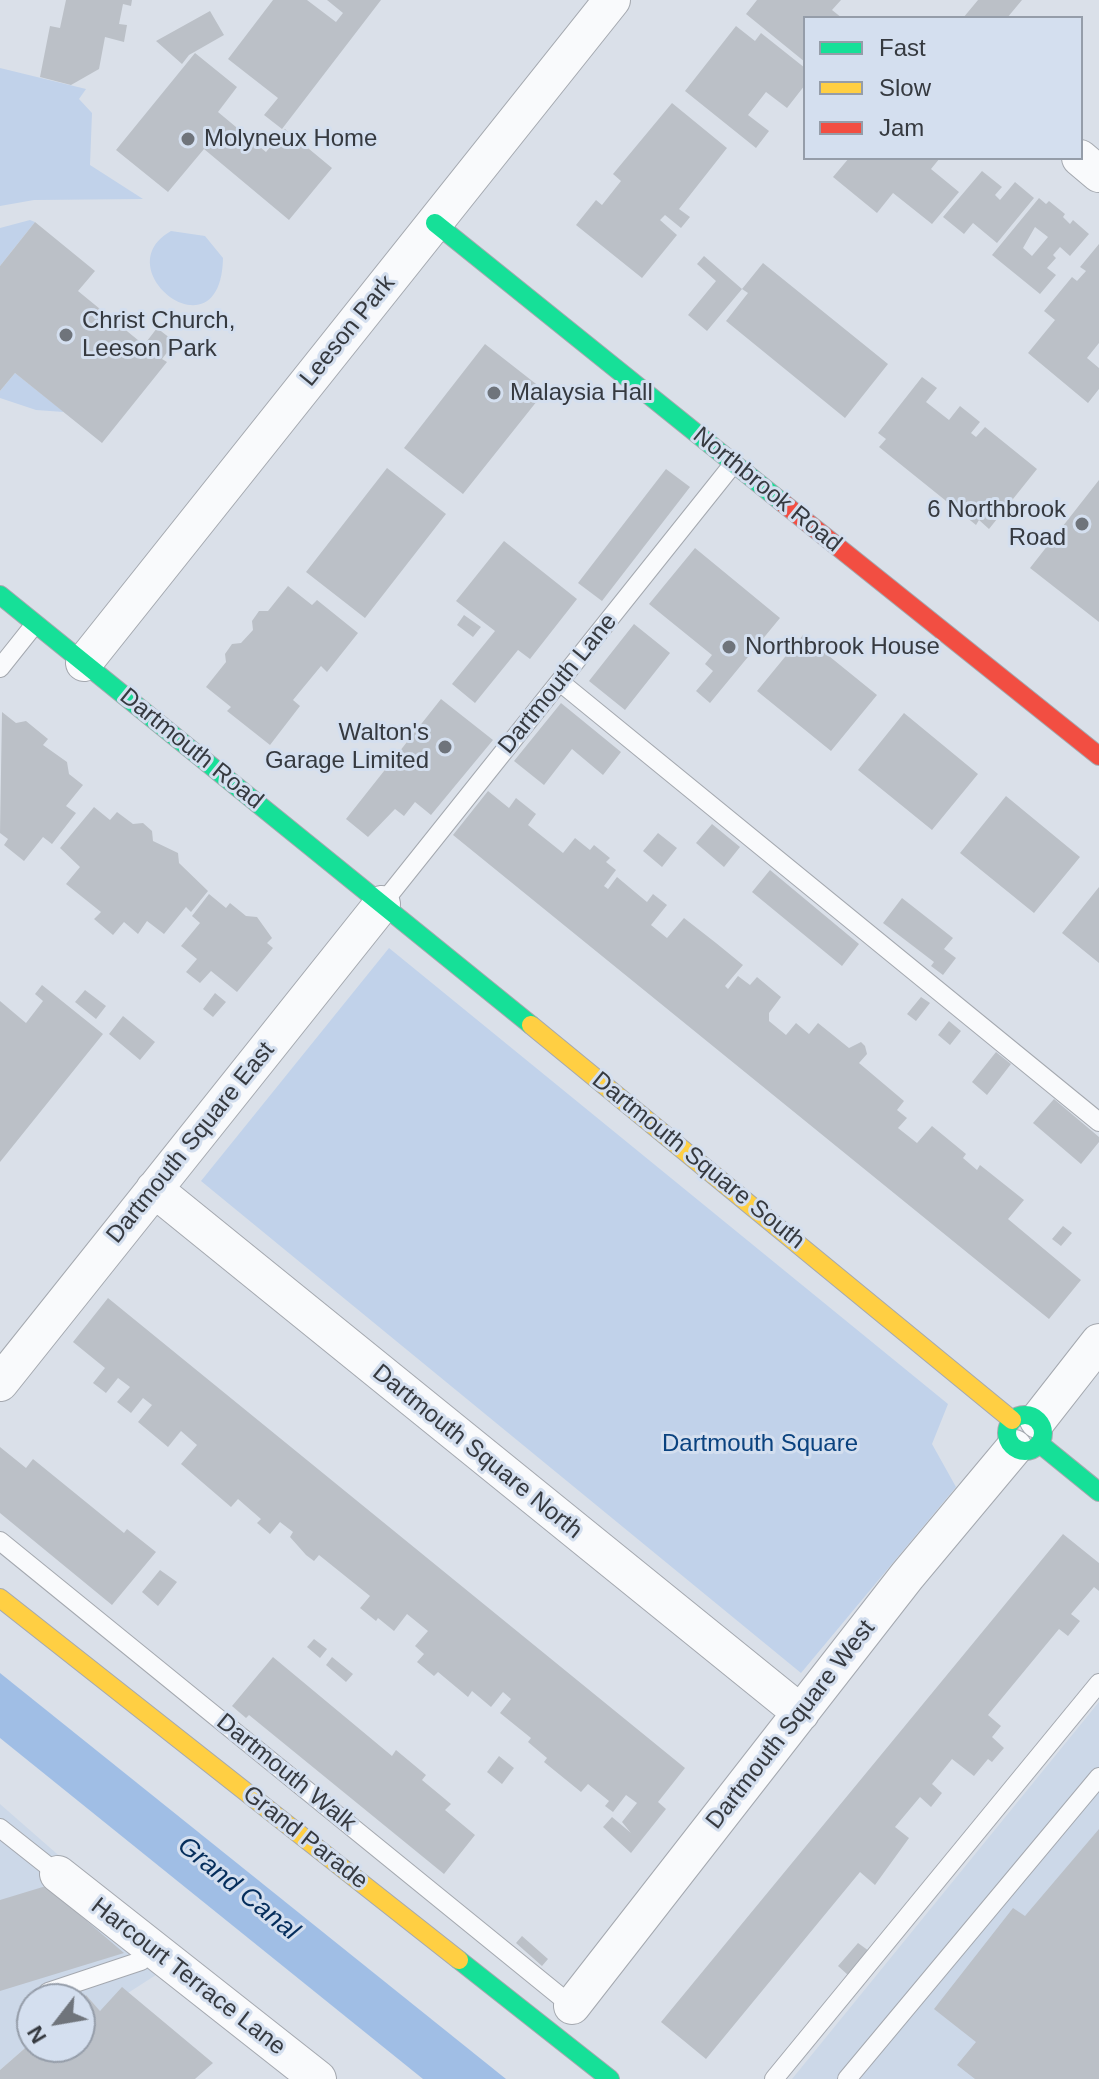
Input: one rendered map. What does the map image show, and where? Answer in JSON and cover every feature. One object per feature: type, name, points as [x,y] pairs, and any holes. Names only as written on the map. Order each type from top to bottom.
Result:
[{"type":"street","name":"Leeson Park","points":[[84,663],[612,0]]},
{"type":"street","points":[[1082,160],[1099,174]]},
{"type":"street","name":"Northbrook Road","points":[[435,223],[1099,756]]},
{"type":"street","name":"Dartmouth Road","points":[[0,595],[382,904]]},
{"type":"street","name":"Dartmouth Square East","points":[[0,1383],[382,904]]},
{"type":"street","name":"Dartmouth Square South","points":[[382,904],[1026,1433]]},
{"type":"street","name":"Dartmouth Square North","points":[[154,1189],[801,1713]]},
{"type":"street","name":"Dartmouth Square West","points":[[572,2006],[907,1576],[1099,1342]]},
{"type":"street","points":[[1026,1433],[1099,1492]]},
{"type":"street","name":"Grand Parade","points":[[0,1598],[610,2079]]},
{"type":"street","name":"Harcourt Terrace Lane","points":[[58,1874],[318,2079]]},
{"type":"lane","name":"Dartmouth Lane","points":[[382,904],[734,463]]},
{"type":"lane","points":[[0,668],[35,624]]},
{"type":"lane","points":[[560,682],[1099,1122]]},
{"type":"lane","name":"Dartmouth Walk","points":[[0,1541],[572,2006]]},
{"type":"lane","points":[[774,2079],[1099,1683]]},
{"type":"lane","points":[[847,2079],[1099,1777]]},
{"type":"lane","points":[[0,1828],[58,1874]]},
{"type":"lane","points":[[75,1983],[141,1961],[152,1948]]},
{"type":"shaded area","points":[[1099,1702],[1099,2079],[792,2079]]},
{"type":"shaded area","points":[[0,1804],[80,1874],[159,1973],[100,2011],[96,2006],[96,1983],[16,1983],[16,2056],[0,2070]]},
{"type":"green space","points":[[0,68],[86,89],[79,99],[92,113],[90,165],[143,199],[34,200],[0,206]]},
{"type":"green space","points":[[30,220],[35,222],[0,266],[0,228]]},
{"type":"green space","points":[[171,231],[205,236],[223,258],[217,288],[204,303],[188,305],[171,297],[157,283],[150,266],[154,247]]},
{"type":"green space","points":[[15,373],[64,412],[36,410],[0,398],[0,391]]},
{"type":"green space","name":"Dartmouth Square","points":[[389,948],[948,1404],[932,1444],[956,1487],[801,1673],[201,1181]]},
{"type":"water","name":"Grand Canal","points":[[0,1673],[506,2079],[423,2079],[0,1738]]},
{"type":"building","points":[[66,0],[132,0],[131,6],[123,4],[119,24],[127,25],[124,42],[105,37],[99,69],[71,85],[40,77],[50,26],[60,28]]},
{"type":"building","points":[[273,0],[307,0],[336,22],[343,13],[327,0],[381,0],[282,129],[264,115],[278,98],[228,59]]},
{"type":"building","points":[[757,0],[841,0],[832,10],[840,16],[803,16],[803,60],[746,14]]},
{"type":"building","points":[[978,0],[1022,0],[1009,16],[965,16]]},
{"type":"building","points":[[210,11],[224,35],[189,55],[182,64],[156,41]]},
{"type":"building","points":[[736,26],[755,41],[761,33],[803,66],[803,88],[787,108],[766,92],[748,115],[769,131],[756,148],[685,91]]},
{"type":"building","name":"Molyneux Home","points":[[195,53],[237,87],[218,112],[266,152],[285,129],[332,168],[289,220],[204,149],[168,192],[116,150]]},
{"type":"building","points":[[672,103],[727,148],[679,209],[690,217],[681,228],[665,215],[660,220],[677,235],[642,278],[576,225],[596,200],[602,205],[621,181],[613,174]]},
{"type":"building","points":[[847,160],[938,160],[931,169],[959,192],[932,224],[893,193],[877,213],[833,177]]},
{"type":"building","points":[[982,171],[1002,187],[995,195],[1000,200],[1015,182],[1034,198],[997,243],[973,223],[964,234],[943,217]]},
{"type":"building","points":[[1039,198],[1046,204],[1049,201],[1065,214],[1063,217],[1070,224],[1073,220],[1089,234],[1070,256],[1060,247],[1053,255],[1056,258],[1047,268],[1056,275],[1040,294],[992,255]],"holes":[[[1035,227],[1048,237],[1032,256],[1023,248]]]},
{"type":"building","name":"Christ Church, Leeson Park","points":[[35,222],[95,271],[78,291],[144,345],[157,328],[175,342],[162,359],[167,362],[102,443],[15,373],[0,391],[0,266]]},
{"type":"building","points":[[1099,244],[1099,343],[1087,358],[1099,368],[1099,389],[1088,403],[1028,353],[1055,320],[1044,311],[1072,277],[1077,281],[1086,271],[1080,267]]},
{"type":"building","points":[[704,256],[742,289],[707,331],[688,315],[716,281],[697,264]]},
{"type":"building","points":[[763,263],[888,364],[845,418],[726,321],[748,293],[742,289]]},
{"type":"building","points":[[485,344],[545,391],[463,494],[404,448]]},
{"type":"building","points":[[922,377],[937,388],[926,402],[949,420],[960,406],[980,422],[971,433],[976,437],[985,427],[1037,469],[989,529],[979,520],[976,525],[879,447],[886,439],[878,433]]},
{"type":"building","points":[[387,468],[446,514],[365,618],[306,572]]},
{"type":"building","points":[[666,469],[690,487],[602,601],[578,583]]},
{"type":"building","name":"6 Northbrook Road","points":[[1099,480],[1099,622],[1030,568]]},
{"type":"building","points":[[504,541],[577,599],[530,659],[518,650],[475,703],[452,684],[495,631],[456,601]]},
{"type":"building","points":[[695,548],[780,618],[710,703],[696,691],[713,671],[705,664],[712,655],[649,604]]},
{"type":"building","points":[[288,586],[312,605],[317,600],[358,633],[327,672],[321,666],[293,700],[300,706],[270,745],[227,711],[231,707],[206,687],[226,662],[225,654],[232,644],[241,643],[253,630],[252,621],[259,611],[268,611]]},
{"type":"building","points":[[464,615],[481,627],[473,637],[457,625]]},
{"type":"building","points":[[634,624],[670,653],[625,710],[589,681]]},
{"type":"building","points":[[803,635],[877,695],[831,751],[757,691]]},
{"type":"building","points":[[441,699],[493,740],[431,815],[415,802],[404,816],[395,809],[368,837],[346,819]]},
{"type":"building","points":[[561,703],[621,752],[603,775],[572,749],[544,785],[514,761]]},
{"type":"building","points":[[2,712],[16,723],[26,721],[48,739],[43,745],[67,762],[69,774],[83,785],[66,806],[76,813],[52,844],[43,837],[24,861],[4,845],[8,839],[0,833]]},
{"type":"building","points":[[904,713],[978,774],[932,830],[858,770]]},
{"type":"building","points":[[488,791],[509,808],[516,798],[536,814],[528,825],[563,853],[575,838],[590,850],[594,845],[610,858],[606,862],[616,870],[604,886],[608,889],[617,877],[647,902],[653,894],[667,905],[651,925],[667,938],[684,918],[743,965],[725,986],[728,989],[738,976],[750,985],[757,977],[781,997],[769,1013],[769,1021],[786,1035],[796,1023],[809,1034],[818,1023],[849,1048],[861,1042],[867,1054],[859,1063],[904,1101],[897,1110],[907,1118],[898,1128],[917,1143],[932,1126],[966,1154],[963,1158],[977,1170],[980,1165],[1024,1200],[1008,1219],[1081,1280],[1049,1319],[453,835]]},
{"type":"building","points":[[1006,796],[1080,857],[1034,913],[960,853]]},
{"type":"building","points":[[94,807],[110,820],[117,812],[133,824],[143,823],[152,831],[153,841],[178,853],[179,863],[208,891],[191,912],[186,907],[164,934],[147,921],[138,934],[124,922],[113,935],[94,919],[101,912],[66,884],[80,867],[60,848]]},
{"type":"building","points":[[712,824],[740,847],[724,867],[696,843]]},
{"type":"building","points":[[658,833],[677,848],[662,867],[643,851]]},
{"type":"building","points":[[770,870],[859,944],[842,966],[752,892]]},
{"type":"building","points":[[1099,887],[1099,963],[1062,933]]},
{"type":"building","points":[[209,894],[226,908],[230,903],[246,916],[257,917],[272,938],[267,943],[273,948],[237,992],[211,971],[200,983],[186,972],[197,959],[181,946],[200,923],[192,916]]},
{"type":"building","points":[[902,898],[953,938],[944,949],[956,958],[943,975],[931,966],[934,962],[883,923]]},
{"type":"building","points":[[42,985],[103,1034],[0,1162],[0,1001],[26,1023],[43,1001],[35,994]]},
{"type":"building","points":[[85,990],[106,1006],[96,1019],[75,1002]]},
{"type":"building","points":[[215,993],[226,1002],[213,1017],[203,1009]]},
{"type":"building","points":[[921,997],[930,1003],[916,1021],[907,1014]]},
{"type":"building","points":[[123,1016],[155,1042],[140,1060],[109,1034]]},
{"type":"building","points":[[949,1021],[961,1031],[950,1045],[938,1035]]},
{"type":"building","points":[[996,1052],[1011,1064],[987,1095],[972,1082]]},
{"type":"building","points":[[1054,1099],[1099,1137],[1099,1142],[1081,1164],[1033,1123]]},
{"type":"building","points":[[1063,1226],[1072,1233],[1061,1246],[1052,1239]]},
{"type":"building","points":[[108,1298],[685,1768],[658,1802],[666,1809],[631,1853],[603,1827],[612,1817],[631,1833],[622,1822],[637,1803],[626,1795],[613,1812],[605,1806],[609,1801],[588,1784],[581,1792],[544,1762],[547,1758],[528,1742],[531,1738],[500,1713],[511,1699],[503,1692],[491,1707],[472,1691],[468,1697],[438,1672],[434,1676],[417,1662],[424,1654],[415,1646],[428,1631],[407,1614],[394,1631],[378,1618],[376,1621],[360,1608],[370,1596],[319,1555],[314,1561],[306,1555],[290,1537],[293,1532],[280,1522],[270,1534],[257,1523],[261,1519],[238,1499],[231,1507],[181,1464],[197,1445],[181,1431],[168,1447],[138,1422],[152,1405],[143,1398],[131,1413],[117,1402],[130,1387],[118,1378],[106,1393],[93,1383],[105,1368],[73,1342]]},
{"type":"building","points":[[0,1447],[26,1468],[33,1459],[124,1533],[127,1529],[156,1552],[112,1605],[0,1513]]},
{"type":"building","points":[[1063,1534],[1099,1563],[1099,1591],[1094,1587],[1071,1614],[1080,1621],[1068,1636],[1059,1629],[988,1715],[1001,1726],[992,1737],[1004,1748],[992,1762],[988,1759],[974,1776],[952,1759],[932,1784],[942,1793],[931,1807],[920,1797],[895,1827],[909,1838],[875,1885],[860,1872],[706,2059],[661,2022]]},
{"type":"building","points":[[160,1570],[177,1582],[158,1606],[142,1592]]},
{"type":"building","points":[[314,1639],[327,1649],[320,1658],[307,1647]]},
{"type":"building","points":[[273,1657],[392,1756],[396,1750],[426,1775],[422,1780],[451,1804],[445,1810],[475,1835],[444,1874],[249,1715],[246,1718],[232,1706]]},
{"type":"building","points":[[332,1657],[353,1674],[346,1682],[326,1665]]},
{"type":"building","points":[[499,1756],[514,1768],[502,1784],[487,1772]]},
{"type":"building","points":[[1099,1829],[1099,2079],[975,2079],[957,2065],[976,2042],[934,2009],[1013,1908],[1025,1916]]},
{"type":"building","points":[[46,1886],[124,1953],[26,1983],[16,1983],[16,1986],[0,1991],[0,1900]]},
{"type":"building","points":[[522,1936],[548,1959],[542,1966],[516,1943]]},
{"type":"building","points":[[858,1943],[869,1951],[848,1975],[838,1966]]},
{"type":"building","points":[[122,1987],[213,2063],[195,2079],[0,2079],[0,2070],[16,2056],[16,2063],[96,2063],[96,2006],[100,2011]]},
{"type":"traffic: fast","points":[[435,223],[783,503]]},
{"type":"traffic: fast","points":[[0,595],[531,1025]]},
{"type":"traffic: fast","points":[[1025,1415],[1038,1420],[1043,1433],[1038,1446],[1025,1451],[1012,1446],[1007,1433],[1012,1420],[1025,1415]]},
{"type":"traffic: fast","points":[[1040,1444],[1099,1492]]},
{"type":"traffic: fast","points":[[459,1960],[610,2079]]},
{"type":"traffic: slow","points":[[531,1025],[1012,1420]]},
{"type":"traffic: slow","points":[[0,1598],[459,1960]]},
{"type":"traffic: jam","points":[[783,503],[1099,756]]},
{"type":"place","name":"Molyneux Home","points":[[188,139]]},
{"type":"place","name":"Christ Church, Leeson Park","points":[[66,335]]},
{"type":"place","name":"Malaysia Hall","points":[[494,393]]},
{"type":"place","name":"6 Northbrook Road","points":[[1082,524]]},
{"type":"place","name":"Northbrook House","points":[[729,647]]},
{"type":"place","name":"Walton's Garage Limited","points":[[445,747]]}]
